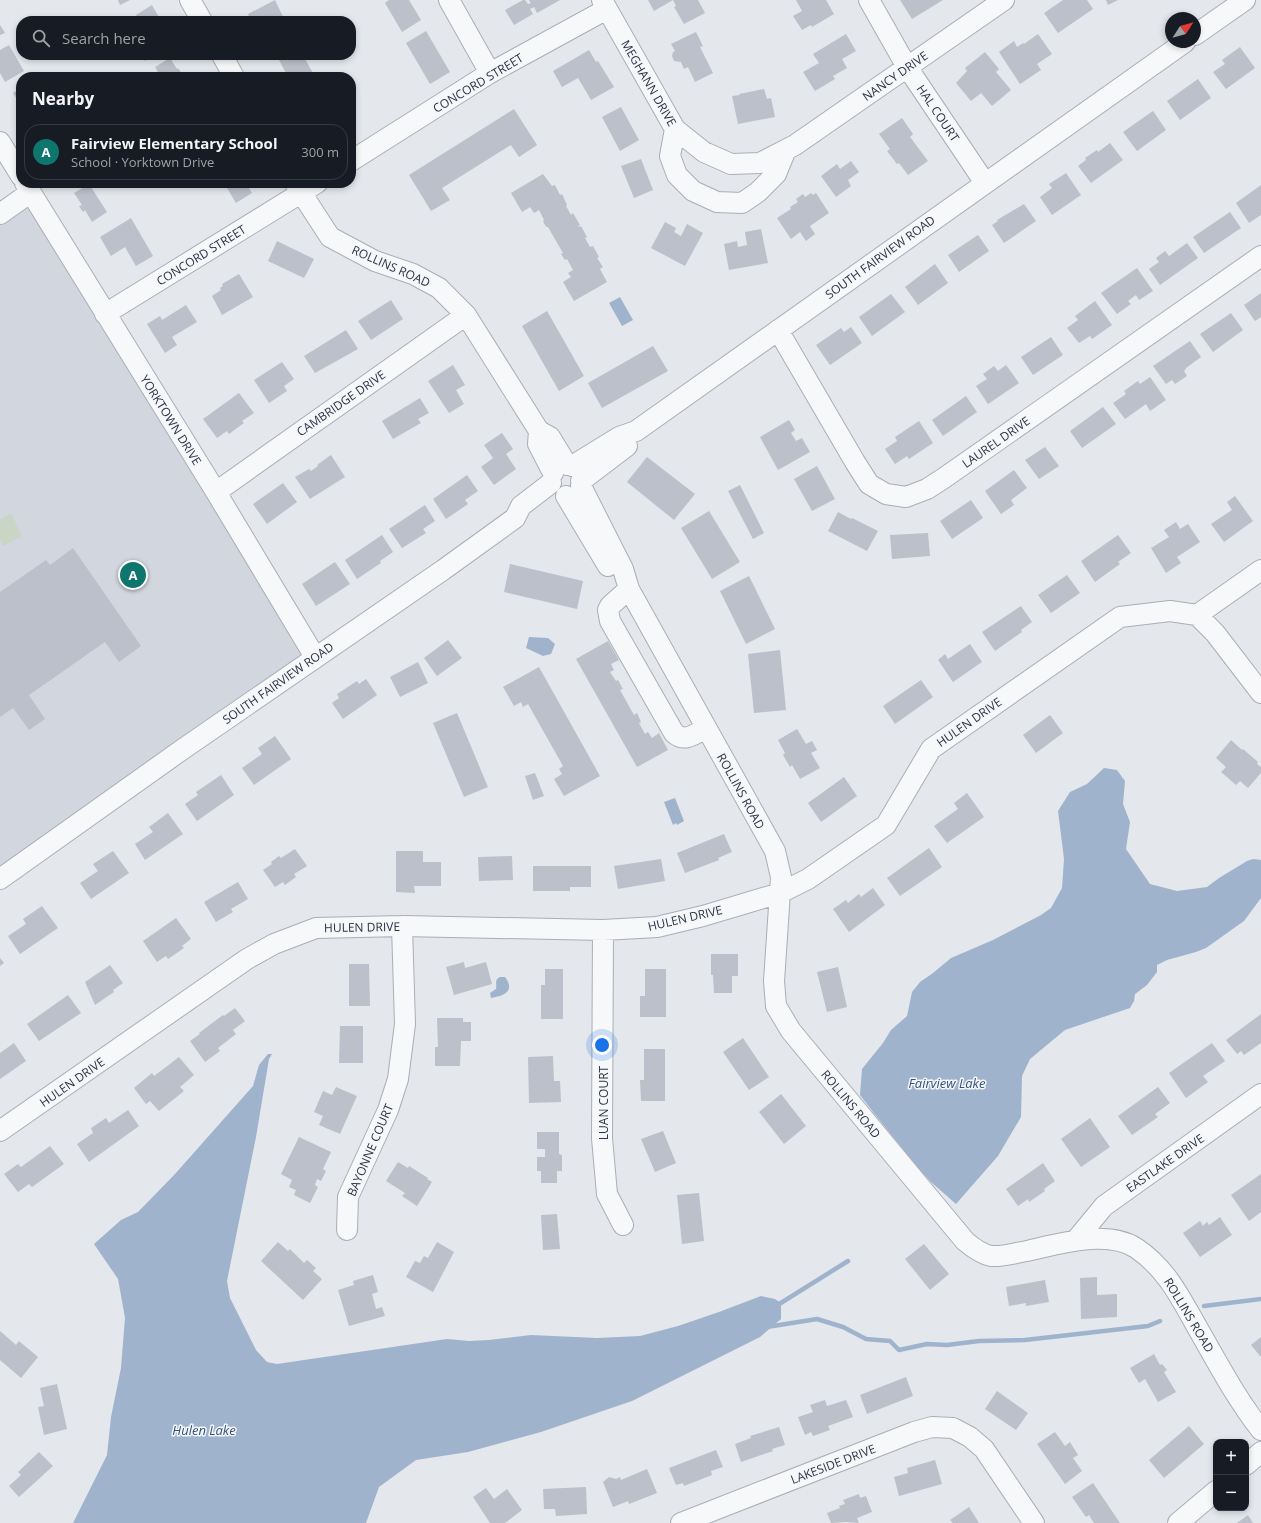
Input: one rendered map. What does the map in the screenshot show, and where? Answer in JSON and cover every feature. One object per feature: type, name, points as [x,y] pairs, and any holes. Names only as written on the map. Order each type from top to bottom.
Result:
[{"type":"street","points":[[190,0],[199,16]]},
{"type":"street","points":[[449,0],[490,73]]},
{"type":"street","name":"HAL COURT","points":[[869,0],[907,68],[985,183]]},
{"type":"street","name":"NANCY DRIVE","points":[[732,164],[760,163],[785,152],[1004,0]]},
{"type":"street","points":[[1201,31],[1245,0]]},
{"type":"street","name":"CONCORD STREET","points":[[356,158],[490,73],[604,4]]},
{"type":"street","name":"MEGHANN DRIVE","points":[[604,4],[675,129],[704,152],[732,164]]},
{"type":"street","name":"SOUTH FAIRVIEW ROAD","points":[[0,879],[515,518],[521,506],[630,444],[636,431],[1176,48]]},
{"type":"street","points":[[225,60],[231,72]]},
{"type":"street","points":[[675,129],[670,156],[677,175],[694,191],[717,202],[742,203],[758,192],[776,174],[785,152]]},
{"type":"street","name":"YORKTOWN DRIVE","points":[[0,142],[16,168]]},
{"type":"street","points":[[0,214],[23,188]]},
{"type":"street","name":"YORKTOWN DRIVE","points":[[28,188],[216,492],[315,658]]},
{"type":"street","name":"CONCORD STREET","points":[[105,314],[301,188]]},
{"type":"street","name":"ROLLINS ROAD","points":[[305,188],[330,237],[375,260],[413,274],[439,288],[466,315],[539,431],[550,437],[567,481],[623,569],[629,589],[775,851],[780,877],[774,981],[776,1006],[791,1031],[965,1241],[975,1249],[990,1256],[1006,1255],[1076,1240],[1111,1239],[1135,1247],[1154,1262],[1170,1280],[1243,1407],[1261,1430]]},
{"type":"street","name":"LAUREL DRIVE","points":[[778,330],[869,484],[886,494],[906,497],[927,489],[944,478],[1261,256]]},
{"type":"street","name":"CAMBRIDGE DRIVE","points":[[216,492],[466,315]]},
{"type":"street","points":[[1261,570],[1197,615],[1215,633],[1261,694]]},
{"type":"street","points":[[629,589],[610,606],[608,610],[608,614],[614,627],[674,733],[678,737],[686,738],[706,728]]},
{"type":"street","name":"HULEN DRIVE","points":[[0,1131],[247,959],[274,944],[316,928],[402,926],[603,930],[657,927],[703,916],[780,893],[808,879],[886,825],[931,749],[1120,617],[1170,611],[1197,615]]},
{"type":"street","name":"BAYONNE COURT","points":[[347,1230],[348,1197],[388,1110],[398,1079],[404,1024],[402,926]]},
{"type":"street","name":"LUAN COURT","points":[[603,930],[602,1138],[607,1194],[623,1225]]},
{"type":"street","name":"EASTLAKE DRIVE","points":[[1076,1240],[1104,1206],[1261,1094]]},
{"type":"street","name":"LAKESIDE DRIVE","points":[[681,1523],[914,1432],[932,1427],[953,1428],[970,1437],[984,1449],[1034,1523]]},
{"type":"street","points":[[1249,1462],[1261,1452]]},
{"type":"street","points":[[1178,1523],[1213,1493]]},
{"type":"shaded area","points":[[31,192],[315,657],[0,879],[0,214]]},
{"type":"green space","points":[[11,513],[22,536],[3,546],[0,539],[0,519]]},
{"type":"water","points":[[620,297],[633,320],[622,326],[609,303]]},
{"type":"water","points":[[529,637],[548,638],[555,644],[551,654],[543,656],[526,648]]},
{"type":"water","name":"Fairview Lake","points":[[1104,768],[1117,770],[1125,781],[1123,804],[1130,822],[1126,849],[1150,884],[1177,891],[1207,887],[1247,861],[1253,859],[1261,860],[1261,898],[1244,921],[1206,948],[1167,960],[1157,965],[1157,972],[1147,985],[1135,994],[1134,1001],[1130,1008],[1065,1030],[1030,1059],[1022,1076],[1021,1117],[998,1156],[956,1204],[919,1169],[860,1095],[862,1069],[883,1043],[891,1030],[907,1016],[912,992],[920,982],[951,958],[993,940],[1041,915],[1051,908],[1062,888],[1064,859],[1058,811],[1070,792],[1087,784]]},
{"type":"water","points":[[675,798],[684,821],[677,825],[676,823],[673,825],[664,802]]},
{"type":"water","points":[[500,977],[505,977],[508,982],[509,990],[500,996],[491,998],[490,993],[496,989],[496,981]]},
{"type":"water","name":"Hulen Lake","points":[[268,1054],[272,1054],[269,1059],[256,1137],[227,1281],[230,1298],[256,1350],[267,1362],[277,1364],[447,1339],[469,1341],[531,1335],[597,1338],[640,1336],[678,1326],[761,1296],[775,1299],[781,1303],[781,1319],[760,1337],[632,1401],[541,1432],[468,1452],[416,1460],[379,1487],[366,1523],[73,1523],[107,1455],[111,1417],[121,1368],[125,1318],[118,1279],[94,1244],[121,1220],[138,1212],[175,1174],[253,1086],[259,1065]]},
{"type":"building","points":[[118,0],[130,0],[120,5]]},
{"type":"building","points":[[275,0],[283,16],[249,16],[248,14]]},
{"type":"building","points":[[389,0],[409,0],[421,20],[402,32],[385,3]]},
{"type":"building","points":[[525,0],[528,4],[531,3],[529,0],[560,0],[537,13],[534,7],[530,9],[533,14],[514,25],[505,10]]},
{"type":"building","points":[[648,0],[673,0],[654,11]]},
{"type":"building","points":[[673,0],[698,0],[705,13],[684,24],[674,7],[676,6]]},
{"type":"building","points":[[796,0],[826,0],[834,14],[812,27],[811,25],[802,30],[793,16],[802,11]]},
{"type":"building","points":[[900,0],[943,0],[912,19]]},
{"type":"building","points":[[1063,0],[1087,0],[1093,9],[1058,33],[1044,13]]},
{"type":"building","points":[[1106,0],[1118,0],[1108,5]]},
{"type":"building","points":[[152,5],[158,16],[137,16],[136,15]]},
{"type":"building","points":[[0,25],[5,33],[0,35]]},
{"type":"building","points":[[426,31],[450,72],[430,84],[406,43]]},
{"type":"building","points":[[696,32],[703,46],[700,47],[713,73],[695,82],[688,67],[684,69],[681,62],[674,61],[672,56],[673,52],[675,51],[671,44]]},
{"type":"building","points":[[846,34],[856,51],[842,59],[847,68],[833,76],[835,79],[815,91],[803,72],[819,63],[813,54]]},
{"type":"building","points":[[1038,34],[1052,54],[1037,64],[1041,70],[1020,84],[999,52],[1014,41],[1017,47]]},
{"type":"building","points":[[9,45],[16,57],[16,60],[18,60],[24,71],[16,72],[16,76],[5,82],[0,73],[0,50]]},
{"type":"building","points":[[1240,47],[1255,68],[1226,89],[1213,72],[1225,64],[1222,60]]},
{"type":"building","points":[[589,50],[596,62],[598,61],[614,87],[591,100],[578,78],[562,87],[553,71]]},
{"type":"building","points":[[985,52],[999,69],[996,72],[1011,90],[992,106],[981,93],[971,101],[956,83],[967,71],[965,68]]},
{"type":"building","points":[[167,60],[171,60],[181,72],[158,72],[155,67]]},
{"type":"building","points":[[279,60],[306,60],[312,72],[285,72]]},
{"type":"building","points":[[1198,79],[1211,98],[1180,120],[1167,101]]},
{"type":"building","points":[[764,89],[767,99],[771,98],[775,117],[738,124],[732,96]]},
{"type":"building","points":[[621,107],[639,140],[620,151],[602,117]]},
{"type":"building","points":[[514,109],[537,145],[519,157],[511,145],[442,188],[450,200],[431,211],[409,175]]},
{"type":"building","points":[[1153,111],[1166,130],[1137,151],[1123,132]]},
{"type":"building","points":[[902,118],[913,134],[910,137],[928,161],[908,175],[887,151],[890,149],[879,134]]},
{"type":"building","points":[[1110,143],[1123,160],[1091,183],[1078,166],[1086,160],[1085,158],[1097,150],[1098,152]]},
{"type":"building","points":[[641,159],[653,190],[634,198],[621,166]]},
{"type":"building","points":[[851,161],[859,172],[848,180],[851,186],[836,197],[821,176],[837,164],[840,169]]},
{"type":"building","points":[[1066,173],[1081,195],[1052,215],[1040,197],[1052,188],[1049,184]]},
{"type":"building","points":[[543,174],[552,186],[555,185],[560,195],[562,194],[567,205],[566,206],[571,215],[573,213],[580,225],[578,226],[581,226],[590,247],[593,246],[599,257],[597,258],[603,267],[600,269],[607,282],[574,301],[563,282],[571,277],[568,273],[573,270],[567,259],[565,260],[561,254],[563,253],[548,227],[546,227],[539,210],[534,213],[530,207],[522,212],[511,193]]},
{"type":"building","points":[[1261,185],[1261,215],[1249,223],[1236,203]]},
{"type":"building","points":[[82,188],[92,188],[107,212],[92,222],[85,210],[83,212],[79,206],[82,205],[74,193]]},
{"type":"building","points":[[227,188],[249,188],[252,193],[236,203]]},
{"type":"building","points":[[811,193],[813,195],[816,193],[829,213],[810,226],[815,234],[806,241],[800,232],[791,239],[777,218],[791,209],[790,207],[798,202],[796,199],[803,194],[805,197]]},
{"type":"building","points":[[1024,204],[1036,221],[1004,243],[992,225],[998,221],[997,220]]},
{"type":"building","points":[[1230,212],[1241,228],[1204,253],[1193,237]]},
{"type":"building","points":[[131,218],[153,256],[136,266],[125,247],[111,256],[100,237]]},
{"type":"building","points":[[665,222],[676,228],[674,232],[681,236],[687,224],[703,233],[685,266],[651,248]]},
{"type":"building","points":[[761,229],[768,263],[729,270],[724,244],[737,241],[738,247],[747,245],[745,232]]},
{"type":"building","points":[[978,235],[989,251],[959,272],[948,255]]},
{"type":"building","points":[[277,241],[314,259],[304,278],[268,261]]},
{"type":"building","points":[[1187,243],[1198,258],[1160,285],[1149,269],[1159,262],[1156,258],[1165,251],[1169,256]]},
{"type":"building","points":[[935,264],[948,283],[918,305],[905,287]]},
{"type":"building","points":[[1137,268],[1153,291],[1139,300],[1136,295],[1128,301],[1131,304],[1117,314],[1101,293]]},
{"type":"building","points":[[239,274],[253,297],[222,315],[212,296],[221,290],[220,288],[223,286],[222,284]]},
{"type":"building","points":[[1261,293],[1261,317],[1255,321],[1244,305]]},
{"type":"building","points":[[891,294],[905,312],[872,336],[859,317]]},
{"type":"building","points":[[391,300],[403,319],[371,340],[358,321]]},
{"type":"building","points":[[1095,301],[1112,325],[1092,339],[1090,336],[1079,343],[1067,328],[1078,320],[1075,316]]},
{"type":"building","points":[[186,305],[197,322],[172,337],[177,345],[165,353],[147,324],[160,316],[162,320]]},
{"type":"building","points":[[547,311],[584,376],[559,391],[522,326]]},
{"type":"building","points":[[1231,313],[1243,330],[1213,352],[1200,334]]},
{"type":"building","points":[[851,327],[862,343],[830,365],[816,345],[841,328],[844,332]]},
{"type":"building","points":[[346,330],[358,349],[315,373],[304,356]]},
{"type":"building","points":[[1051,337],[1063,355],[1033,375],[1021,357]]},
{"type":"building","points":[[1190,341],[1201,357],[1186,368],[1184,371],[1187,376],[1175,384],[1172,380],[1166,384],[1153,366]]},
{"type":"building","points":[[653,346],[668,371],[602,408],[588,383]]},
{"type":"building","points":[[282,362],[294,379],[284,386],[287,391],[269,403],[254,380]]},
{"type":"building","points":[[453,365],[465,385],[456,390],[464,404],[449,413],[428,381]]},
{"type":"building","points":[[1006,365],[1019,383],[988,404],[976,386],[987,379],[983,374],[994,366],[998,371]]},
{"type":"building","points":[[1150,377],[1166,400],[1150,411],[1146,404],[1125,419],[1113,403],[1126,394],[1124,391],[1138,381],[1140,384]]},
{"type":"building","points":[[239,393],[254,413],[242,421],[244,423],[229,434],[227,431],[217,438],[203,419]]},
{"type":"building","points":[[966,396],[977,412],[943,436],[932,420]]},
{"type":"building","points":[[420,398],[429,413],[418,419],[421,423],[393,439],[382,421]]},
{"type":"building","points":[[1103,407],[1116,424],[1082,448],[1070,431]]},
{"type":"building","points":[[789,420],[795,430],[791,433],[796,441],[802,438],[810,452],[778,470],[760,437]]},
{"type":"building","points":[[919,421],[933,443],[909,459],[907,456],[895,464],[885,449],[897,441],[895,437]]},
{"type":"building","points":[[502,433],[513,449],[506,454],[516,469],[494,485],[481,467],[493,458],[484,445]]},
{"type":"building","points":[[1045,447],[1059,466],[1039,479],[1025,460]]},
{"type":"building","points":[[331,455],[345,477],[310,499],[295,477],[309,469],[311,471]]},
{"type":"building","points":[[647,457],[695,494],[674,520],[627,482]]},
{"type":"building","points":[[817,466],[835,499],[812,511],[794,479]]},
{"type":"building","points":[[1014,470],[1027,488],[1011,500],[1014,505],[1001,514],[985,491]]},
{"type":"building","points":[[467,475],[478,491],[465,500],[468,504],[446,519],[433,499]]},
{"type":"building","points":[[283,483],[297,502],[267,524],[253,504]]},
{"type":"building","points":[[740,485],[764,533],[753,539],[728,491]]},
{"type":"building","points":[[1235,496],[1253,521],[1224,542],[1211,524],[1232,510],[1227,502]]},
{"type":"building","points":[[971,500],[983,518],[952,539],[940,521]]},
{"type":"building","points":[[425,505],[435,521],[423,529],[426,533],[402,548],[389,529]]},
{"type":"building","points":[[709,511],[740,562],[712,579],[681,528]]},
{"type":"building","points":[[838,512],[878,531],[867,551],[828,531]]},
{"type":"building","points":[[1176,522],[1180,529],[1188,524],[1200,542],[1177,557],[1181,563],[1166,573],[1151,548],[1169,537],[1164,530]]},
{"type":"building","points":[[928,533],[930,556],[892,559],[890,535]]},
{"type":"building","points":[[382,535],[393,552],[380,561],[381,563],[357,579],[345,560]]},
{"type":"building","points":[[1118,535],[1131,553],[1118,562],[1120,564],[1095,582],[1081,561]]},
{"type":"building","points":[[73,548],[141,646],[119,662],[105,642],[29,695],[45,719],[29,730],[13,708],[0,717],[0,592],[46,560],[50,565]]},
{"type":"building","points":[[335,562],[350,584],[316,606],[302,584]]},
{"type":"building","points":[[510,564],[583,581],[577,609],[504,592]]},
{"type":"building","points":[[1067,575],[1080,593],[1051,613],[1038,595]]},
{"type":"building","points":[[749,576],[775,629],[746,644],[720,591]]},
{"type":"building","points":[[1021,606],[1032,622],[1021,630],[1022,632],[995,651],[982,632]]},
{"type":"building","points":[[448,640],[462,658],[437,676],[424,658]]},
{"type":"building","points":[[608,641],[619,660],[611,664],[614,670],[610,672],[616,681],[618,680],[623,689],[620,690],[634,715],[637,713],[641,722],[639,723],[645,734],[648,732],[652,738],[659,733],[668,750],[637,767],[576,659]]},
{"type":"building","points":[[970,644],[982,662],[953,682],[938,660],[945,654],[948,659]]},
{"type":"building","points":[[780,650],[786,710],[754,713],[748,654]]},
{"type":"building","points":[[418,662],[428,683],[400,697],[390,677]]},
{"type":"building","points":[[539,667],[600,776],[564,796],[554,779],[562,774],[559,769],[563,766],[528,704],[523,707],[521,702],[514,706],[503,687]]},
{"type":"building","points":[[366,679],[377,695],[343,719],[332,703],[339,698],[337,694],[357,681],[359,684]]},
{"type":"building","points":[[921,680],[933,697],[895,724],[883,706]]},
{"type":"building","points":[[457,713],[488,787],[464,797],[433,723]]},
{"type":"building","points":[[1050,715],[1063,733],[1036,753],[1023,735]]},
{"type":"building","points":[[797,729],[806,744],[812,741],[817,750],[811,753],[820,768],[800,779],[792,765],[790,767],[783,755],[785,753],[778,740]]},
{"type":"building","points":[[275,736],[291,759],[254,785],[242,768],[262,754],[258,748]]},
{"type":"building","points":[[1231,740],[1258,762],[1257,764],[1261,767],[1261,773],[1248,788],[1240,781],[1236,785],[1221,772],[1226,767],[1216,758]]},
{"type":"building","points":[[535,773],[544,796],[533,800],[525,776]]},
{"type":"building","points":[[221,775],[234,795],[197,821],[185,804],[198,795],[196,792]]},
{"type":"building","points":[[844,777],[857,796],[821,822],[808,803]]},
{"type":"building","points":[[967,793],[984,817],[947,843],[934,826],[958,809],[954,803]]},
{"type":"building","points":[[168,813],[183,834],[145,860],[135,844],[153,832],[149,827]]},
{"type":"building","points":[[724,834],[732,852],[718,858],[719,860],[685,873],[677,853]]},
{"type":"building","points":[[929,848],[942,867],[900,896],[887,878]]},
{"type":"building","points":[[295,849],[307,866],[294,874],[296,877],[285,885],[283,882],[275,887],[263,870],[272,864],[271,862],[279,856],[281,858]]},
{"type":"building","points":[[113,851],[129,873],[91,899],[80,883],[98,871],[93,864]]},
{"type":"building","points":[[396,851],[423,851],[423,862],[441,862],[441,886],[414,886],[415,893],[396,892]]},
{"type":"building","points":[[512,856],[513,880],[479,881],[478,857]]},
{"type":"building","points":[[661,859],[665,881],[618,889],[614,866]]},
{"type":"building","points":[[533,866],[591,866],[591,887],[570,887],[570,891],[533,891]]},
{"type":"building","points":[[238,882],[248,899],[231,909],[233,912],[216,922],[204,902]]},
{"type":"building","points":[[873,888],[885,905],[849,932],[833,909],[846,900],[848,903],[859,894],[861,897]]},
{"type":"building","points":[[42,906],[58,928],[20,954],[8,936],[26,924],[23,919]]},
{"type":"building","points":[[176,918],[191,939],[182,946],[184,948],[168,959],[166,956],[157,962],[143,941]]},
{"type":"building","points":[[711,954],[738,954],[738,976],[732,976],[732,993],[714,993],[713,975],[711,975]]},
{"type":"building","points":[[0,958],[4,963],[0,966]]},
{"type":"building","points":[[464,962],[465,968],[486,962],[492,984],[454,995],[446,967]]},
{"type":"building","points":[[349,964],[369,964],[370,1006],[349,1006]]},
{"type":"building","points":[[110,965],[123,983],[113,990],[114,992],[95,1005],[85,982]]},
{"type":"building","points":[[838,967],[847,1007],[827,1012],[817,972]]},
{"type":"building","points":[[545,969],[563,969],[563,1019],[541,1019],[541,985],[545,985]]},
{"type":"building","points":[[645,969],[666,969],[666,1017],[640,1017],[640,996],[645,996]]},
{"type":"building","points":[[68,995],[81,1013],[39,1041],[27,1024]]},
{"type":"building","points":[[235,1008],[245,1021],[233,1030],[236,1034],[218,1048],[220,1051],[205,1062],[190,1041],[223,1015],[224,1016]]},
{"type":"building","points":[[1261,1014],[1261,1043],[1244,1055],[1241,1051],[1237,1054],[1226,1040]]},
{"type":"building","points":[[437,1018],[463,1018],[463,1022],[471,1022],[471,1041],[461,1041],[460,1066],[435,1066],[435,1047],[438,1047]]},
{"type":"building","points":[[340,1026],[363,1026],[363,1063],[339,1063]]},
{"type":"building","points":[[743,1038],[769,1077],[749,1090],[723,1052]]},
{"type":"building","points":[[14,1043],[26,1061],[0,1079],[0,1053]]},
{"type":"building","points":[[1212,1043],[1225,1061],[1203,1076],[1208,1082],[1186,1098],[1169,1073]]},
{"type":"building","points":[[644,1049],[665,1049],[665,1101],[641,1101],[640,1080],[644,1080]]},
{"type":"building","points":[[553,1056],[554,1081],[560,1081],[561,1102],[529,1103],[528,1057]]},
{"type":"building","points":[[179,1057],[194,1075],[180,1087],[184,1091],[159,1111],[150,1101],[146,1104],[134,1088],[152,1073],[154,1076]]},
{"type":"building","points":[[336,1087],[357,1096],[340,1134],[319,1125],[323,1116],[314,1112],[323,1091],[332,1095]]},
{"type":"building","points":[[1158,1087],[1170,1103],[1155,1114],[1158,1117],[1132,1135],[1118,1116]]},
{"type":"building","points":[[781,1094],[806,1126],[784,1144],[759,1112]]},
{"type":"building","points":[[128,1110],[139,1126],[89,1162],[77,1144],[93,1133],[91,1128],[106,1118],[109,1123]]},
{"type":"building","points":[[1090,1118],[1110,1147],[1081,1167],[1061,1139]]},
{"type":"building","points":[[663,1131],[676,1163],[655,1172],[641,1139]]},
{"type":"building","points":[[537,1132],[559,1132],[559,1154],[562,1155],[562,1171],[557,1171],[557,1183],[541,1183],[541,1171],[537,1171],[537,1157],[545,1157],[545,1149],[537,1149]]},
{"type":"building","points":[[299,1137],[331,1152],[323,1169],[326,1171],[321,1181],[317,1179],[315,1185],[318,1187],[310,1203],[294,1195],[296,1190],[289,1187],[292,1180],[281,1174]]},
{"type":"building","points":[[50,1146],[64,1164],[32,1187],[29,1184],[18,1192],[4,1174],[18,1164],[21,1167]]},
{"type":"building","points":[[398,1162],[408,1168],[409,1166],[432,1182],[417,1206],[402,1196],[405,1193],[386,1181]]},
{"type":"building","points":[[1043,1163],[1055,1181],[1044,1189],[1045,1191],[1029,1202],[1028,1199],[1018,1206],[1006,1189]]},
{"type":"building","points":[[1261,1174],[1261,1212],[1249,1221],[1231,1195]]},
{"type":"building","points":[[699,1193],[704,1241],[682,1244],[677,1195]]},
{"type":"building","points":[[557,1214],[560,1249],[543,1250],[541,1215]]},
{"type":"building","points":[[1220,1217],[1232,1235],[1200,1257],[1183,1233],[1200,1221],[1203,1226],[1207,1222],[1209,1225]]},
{"type":"building","points":[[278,1242],[288,1251],[290,1249],[304,1263],[307,1260],[316,1268],[313,1271],[322,1279],[303,1300],[261,1261]]},
{"type":"building","points":[[437,1242],[454,1252],[433,1292],[406,1277],[415,1261],[420,1263],[424,1256],[428,1258]]},
{"type":"building","points":[[924,1244],[949,1274],[930,1290],[905,1259]]},
{"type":"building","points":[[373,1275],[378,1292],[372,1294],[376,1309],[382,1307],[385,1316],[349,1326],[338,1290],[354,1285],[353,1281]]},
{"type":"building","points":[[1097,1277],[1097,1295],[1117,1294],[1117,1317],[1081,1319],[1080,1278]]},
{"type":"building","points":[[1045,1280],[1049,1302],[1026,1306],[1026,1303],[1009,1306],[1006,1287]]},
{"type":"building","points":[[0,1331],[16,1345],[19,1341],[38,1357],[21,1378],[0,1360]]},
{"type":"building","points":[[1261,1337],[1261,1357],[1251,1345]]},
{"type":"building","points":[[1154,1354],[1160,1365],[1162,1364],[1167,1370],[1164,1372],[1176,1392],[1158,1402],[1145,1379],[1139,1383],[1130,1368]]},
{"type":"building","points":[[906,1377],[913,1396],[867,1414],[860,1395]]},
{"type":"building","points":[[57,1384],[67,1429],[44,1435],[38,1407],[44,1406],[40,1388]]},
{"type":"building","points":[[997,1391],[1028,1413],[1016,1430],[985,1409]]},
{"type":"building","points":[[825,1400],[827,1406],[846,1400],[853,1417],[828,1426],[830,1430],[813,1436],[811,1432],[805,1435],[798,1417],[813,1412],[810,1405]]},
{"type":"building","points":[[1189,1426],[1204,1444],[1164,1478],[1149,1460]]},
{"type":"building","points":[[779,1427],[785,1445],[772,1449],[773,1451],[741,1462],[735,1444],[751,1438],[750,1436]]},
{"type":"building","points":[[1055,1432],[1065,1446],[1070,1442],[1078,1455],[1073,1458],[1082,1471],[1065,1484],[1037,1444]]},
{"type":"building","points":[[716,1450],[723,1467],[711,1471],[712,1475],[684,1486],[683,1483],[676,1485],[669,1468]]},
{"type":"building","points":[[39,1452],[53,1466],[19,1497],[9,1486],[21,1475],[18,1472]]},
{"type":"building","points":[[935,1460],[942,1484],[899,1496],[894,1477],[908,1473],[907,1468]]},
{"type":"building","points":[[647,1469],[657,1493],[629,1504],[628,1501],[613,1507],[603,1482],[609,1477],[616,1479],[620,1477],[621,1480]]},
{"type":"building","points":[[1093,1483],[1120,1523],[1094,1523],[1089,1515],[1086,1517],[1072,1497]]},
{"type":"building","points":[[586,1487],[587,1514],[556,1516],[555,1509],[544,1509],[543,1489]]},
{"type":"building","points":[[486,1488],[494,1499],[507,1489],[522,1510],[505,1523],[490,1523],[473,1497]]},
{"type":"building","points":[[859,1494],[860,1498],[866,1496],[872,1512],[857,1518],[859,1523],[831,1523],[827,1513],[840,1508],[839,1506],[845,1504],[843,1500]]},
{"type":"building","points":[[969,1507],[979,1523],[953,1523],[950,1520]]},
{"type":"building","points":[[1248,1515],[1253,1523],[1237,1523]]},
{"type":"waterway","points":[[776,1306],[848,1261]]},
{"type":"waterway","points":[[1204,1306],[1261,1299]]},
{"type":"waterway","points":[[767,1327],[817,1319],[843,1327],[866,1339],[890,1341],[899,1350],[927,1344],[947,1345],[979,1341],[1025,1340],[1148,1326],[1160,1321]]},
{"type":"place","name":"Fairview Elementary School","points":[[133,575]]}]
